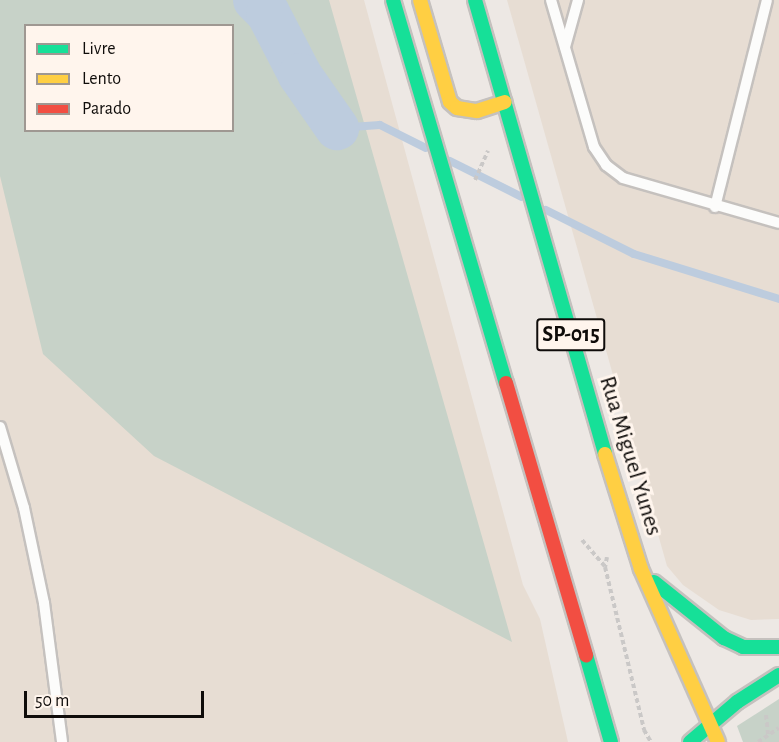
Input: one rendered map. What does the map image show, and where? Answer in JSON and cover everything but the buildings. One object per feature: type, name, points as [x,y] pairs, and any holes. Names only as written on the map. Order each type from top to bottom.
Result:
[{"type":"main road","points":[[393,0],[611,742]]},
{"type":"main road","points":[[420,0],[450,102],[457,108],[477,111],[505,102]]},
{"type":"main road","name":"Rua Miguel Yunes","points":[[476,0],[641,569],[718,742]]},
{"type":"main road","points":[[641,569],[677,605],[724,638],[743,647],[779,647]]},
{"type":"main road","points":[[690,742],[710,722],[779,675]]},
{"type":"lane","points":[[551,0],[594,147],[606,165],[623,178],[715,207],[779,223]]},
{"type":"lane","points":[[565,47],[578,0]]},
{"type":"lane","points":[[715,207],[767,0]]},
{"type":"lane","points":[[0,427],[24,508],[44,603],[62,742]]},
{"type":"path","points":[[605,567],[644,730],[651,742]]},
{"type":"path","points":[[758,742],[779,728]]},
{"type":"shaded area","points":[[0,0],[364,0],[523,585],[540,619],[568,742],[0,742]]},
{"type":"shaded area","points":[[0,0],[329,0],[512,642],[154,456],[43,354],[0,176]]},
{"type":"shaded area","points":[[507,0],[779,0],[779,619],[751,620],[719,610],[683,585],[667,566]]},
{"type":"shaded area","points":[[779,699],[779,742],[743,742],[737,726]]},
{"type":"waterway","points":[[255,0],[268,13],[300,75],[337,128]]},
{"type":"waterway","points":[[337,128],[380,125],[426,148]]},
{"type":"waterway","points":[[450,161],[522,197]]},
{"type":"waterway","points":[[546,210],[634,254],[779,299]]},
{"type":"traffic: fast","points":[[393,0],[506,383]]},
{"type":"traffic: fast","points":[[475,0],[605,454]]},
{"type":"traffic: fast","points":[[654,582],[724,638],[743,647],[779,647]]},
{"type":"traffic: fast","points":[[586,655],[611,742]]},
{"type":"traffic: fast","points":[[690,742],[737,702],[779,675]]},
{"type":"traffic: slow","points":[[420,0],[450,102],[457,108],[477,111],[505,102]]},
{"type":"traffic: slow","points":[[605,454],[641,569],[718,742]]},
{"type":"traffic: jam","points":[[506,383],[586,655]]}]
